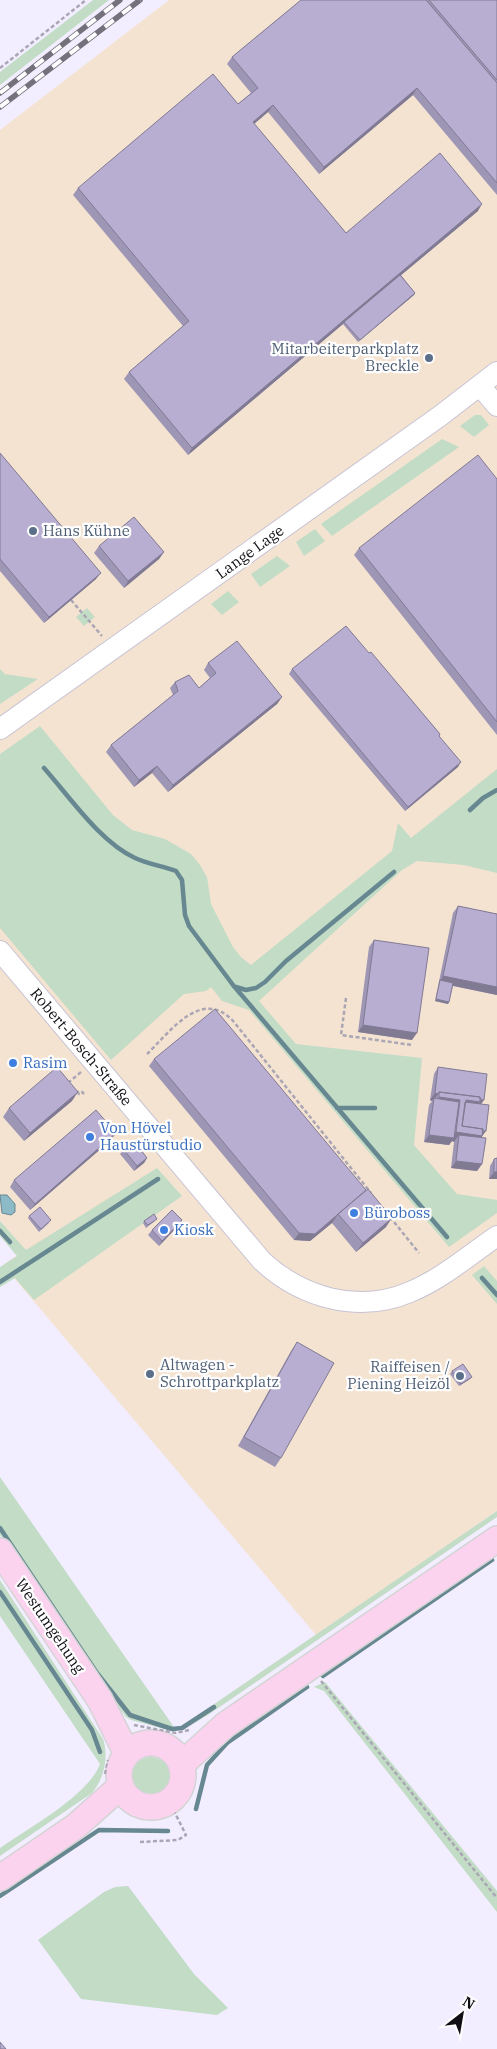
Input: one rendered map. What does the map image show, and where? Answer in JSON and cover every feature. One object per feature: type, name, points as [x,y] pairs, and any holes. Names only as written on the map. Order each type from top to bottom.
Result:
[{"type":"main road","points":[[176,1758],[497,1539]]},
{"type":"main road","name":"Westumgehung","points":[[0,1551],[135,1749]]},
{"type":"main road","points":[[158,1744],[176,1758],[182,1772],[181,1785],[169,1801],[153,1806],[142,1805],[126,1793],[120,1769],[135,1749],[158,1744]]},
{"type":"main road","points":[[0,1878],[126,1793]]},
{"type":"street","name":"Lange Lage","points":[[0,728],[113,649],[497,372]]},
{"type":"street","points":[[480,386],[497,406]]},
{"type":"street","name":"Robert-Bosch-Straße","points":[[0,951],[262,1262],[279,1276],[301,1289],[326,1298],[352,1302],[396,1297],[431,1281],[497,1236]]},
{"type":"path","points":[[0,68],[86,0]]},
{"type":"path","points":[[72,600],[113,649]]},
{"type":"path","points":[[346,998],[341,1035],[412,1045]]},
{"type":"path","points":[[146,1054],[197,1009],[211,1008],[230,1016],[376,1199]]},
{"type":"path","points":[[48,1058],[79,1094],[82,1092],[84,1094]]},
{"type":"path","points":[[61,1088],[93,1061]]},
{"type":"path","points":[[388,1214],[419,1253]]},
{"type":"path","points":[[310,1667],[497,1898]]},
{"type":"path","points":[[140,1842],[178,1840],[186,1835],[169,1801]]},
{"type":"shaded area","points":[[169,0],[497,0],[497,1511],[316,1635],[3,1265],[25,1250],[0,1221],[0,130]]},
{"type":"green space","points":[[93,0],[109,0],[0,85],[0,72]]},
{"type":"green space","points":[[475,415],[481,415],[489,425],[474,437],[460,426]]},
{"type":"green space","points":[[442,439],[459,447],[332,536],[321,524]]},
{"type":"green space","points":[[315,529],[325,541],[304,556],[296,542]]},
{"type":"green space","points":[[277,556],[290,566],[260,587],[251,574]]},
{"type":"green space","points":[[228,591],[239,602],[222,615],[211,604]]},
{"type":"green space","points":[[87,608],[95,617],[84,626],[76,617]]},
{"type":"green space","points":[[0,669],[5,674],[38,679],[0,704]]},
{"type":"green space","points":[[40,726],[113,815],[132,830],[165,839],[191,854],[207,877],[211,904],[233,947],[251,965],[392,851],[398,823],[411,838],[497,769],[497,873],[464,865],[417,861],[402,870],[259,1001],[296,1044],[422,1058],[414,1145],[457,1194],[497,1200],[497,1213],[449,1247],[249,1010],[222,1001],[211,987],[206,991],[184,994],[111,1060],[0,928],[0,754]]},
{"type":"green space","points":[[157,1168],[182,1196],[34,1300],[15,1278],[0,1287],[0,1267],[17,1256],[0,1236],[0,1221],[26,1250]]},
{"type":"green space","points":[[484,1266],[497,1281],[497,1304],[472,1275]]},
{"type":"green space","points":[[0,1477],[176,1730],[497,1511],[497,1517],[208,1715],[186,1727],[177,1730],[172,1731],[126,1717],[91,1671],[0,1535]]},
{"type":"green space","points":[[0,1580],[103,1739],[106,1753],[100,1781],[92,1793],[0,1856],[0,1848],[56,1810],[84,1788],[94,1776],[100,1764],[0,1616]]},
{"type":"green space","points":[[325,1682],[497,1891],[497,1912],[324,1691],[314,1687]]},
{"type":"green space","points":[[151,1757],[164,1763],[170,1776],[164,1789],[151,1795],[138,1789],[132,1776],[138,1763]]},
{"type":"green space","points":[[128,1886],[194,1974],[228,2008],[217,2015],[81,1999],[38,1940],[104,1892],[115,1887]]},
{"type":"water","points":[[0,1195],[7,1195],[15,1204],[15,1212],[11,1215],[2,1213]]},
{"type":"building","points":[[301,0],[426,0],[497,83],[497,183],[417,88],[324,167],[273,105],[253,122],[346,233],[440,153],[482,204],[192,448],[129,372],[189,321],[78,188],[213,74],[238,104],[258,88],[232,57]]},
{"type":"building","points":[[429,0],[497,0],[497,80]]},
{"type":"building","points":[[400,275],[415,293],[360,340],[344,322]]},
{"type":"building","points":[[0,453],[101,573],[49,617],[0,559]]},
{"type":"building","points":[[478,455],[497,479],[497,722],[359,548]]},
{"type":"building","points":[[134,517],[164,552],[128,581],[99,546]]},
{"type":"building","points":[[346,626],[369,653],[371,652],[461,762],[408,807],[292,669]]},
{"type":"building","points":[[237,641],[282,697],[173,785],[157,766],[139,780],[111,745],[178,691],[175,682],[189,675],[199,688],[216,673],[208,663]]},
{"type":"building","points":[[458,906],[497,914],[497,987],[443,976]]},
{"type":"building","points":[[374,940],[429,948],[417,1033],[363,1025]]},
{"type":"building","points":[[440,980],[453,983],[449,1002],[436,999]]},
{"type":"building","points":[[215,1009],[366,1190],[315,1234],[299,1233],[154,1059]]},
{"type":"building","points":[[57,1067],[78,1092],[30,1133],[9,1108]]},
{"type":"building","points":[[438,1067],[487,1074],[484,1100],[480,1099],[480,1097],[435,1093]]},
{"type":"building","points":[[439,1092],[480,1097],[480,1102],[466,1100],[462,1126],[483,1129],[482,1136],[456,1132],[460,1100],[439,1097]]},
{"type":"building","points":[[434,1098],[459,1102],[454,1138],[429,1135]]},
{"type":"building","points":[[465,1102],[489,1105],[486,1131],[462,1126]]},
{"type":"building","points":[[96,1110],[116,1133],[35,1204],[14,1180]]},
{"type":"building","points":[[459,1135],[486,1138],[482,1164],[456,1161]]},
{"type":"building","points":[[134,1141],[147,1158],[137,1166],[124,1150]]},
{"type":"building","points":[[497,1158],[497,1172],[494,1172],[494,1159]]},
{"type":"building","points":[[368,1189],[392,1218],[363,1243],[338,1214]]},
{"type":"building","points":[[40,1207],[51,1220],[41,1229],[29,1216]]},
{"type":"building","name":"Kiosk","points":[[172,1210],[182,1220],[162,1241],[152,1230]]},
{"type":"building","points":[[154,1214],[157,1219],[148,1225],[144,1221]]},
{"type":"building","points":[[297,1342],[334,1363],[281,1458],[244,1437]]},
{"type":"building","points":[[463,1364],[472,1377],[461,1384],[452,1371]]},
{"type":"building","points":[[0,2042],[6,2049],[0,2049]]},
{"type":"waterway","points":[[44,768],[97,830],[122,851],[145,862],[176,871],[182,880],[185,915],[189,926],[233,985],[447,1237]]},
{"type":"waterway","points":[[470,810],[483,798],[497,790]]},
{"type":"waterway","points":[[236,987],[246,990],[256,988],[265,982],[286,961],[394,872]]},
{"type":"waterway","points":[[337,1108],[375,1108]]},
{"type":"waterway","points":[[0,1282],[158,1179]]},
{"type":"waterway","points":[[0,1231],[10,1242]]},
{"type":"waterway","points":[[482,1278],[497,1295]]},
{"type":"waterway","points":[[0,1528],[97,1673],[130,1715],[172,1729],[182,1728],[214,1707]]},
{"type":"waterway","points":[[323,1676],[492,1560]]},
{"type":"waterway","points":[[0,1592],[92,1730],[100,1752]]},
{"type":"waterway","points":[[196,1809],[207,1765],[227,1743],[307,1687]]},
{"type":"waterway","points":[[0,1896],[99,1830],[168,1831]]},
{"type":"railway","points":[[0,93],[120,0]]},
{"type":"railway","points":[[0,107],[140,0]]},
{"type":"place","name":"Mitarbeiterparkplatz Breckle","points":[[429,358]]},
{"type":"place","name":"Hans Kühne","points":[[33,531]]},
{"type":"place","name":"Rasim","points":[[13,1063]]},
{"type":"place","name":"Von Hövel Haustürstudio","points":[[90,1137]]},
{"type":"place","name":"Büroboss","points":[[354,1213]]},
{"type":"place","name":"Kiosk","points":[[164,1230]]},
{"type":"place","name":"Altwagen - Schrottparkplatz","points":[[150,1374]]},
{"type":"place","name":"Raiffeisen / Piening Heizöl","points":[[460,1376]]}]
